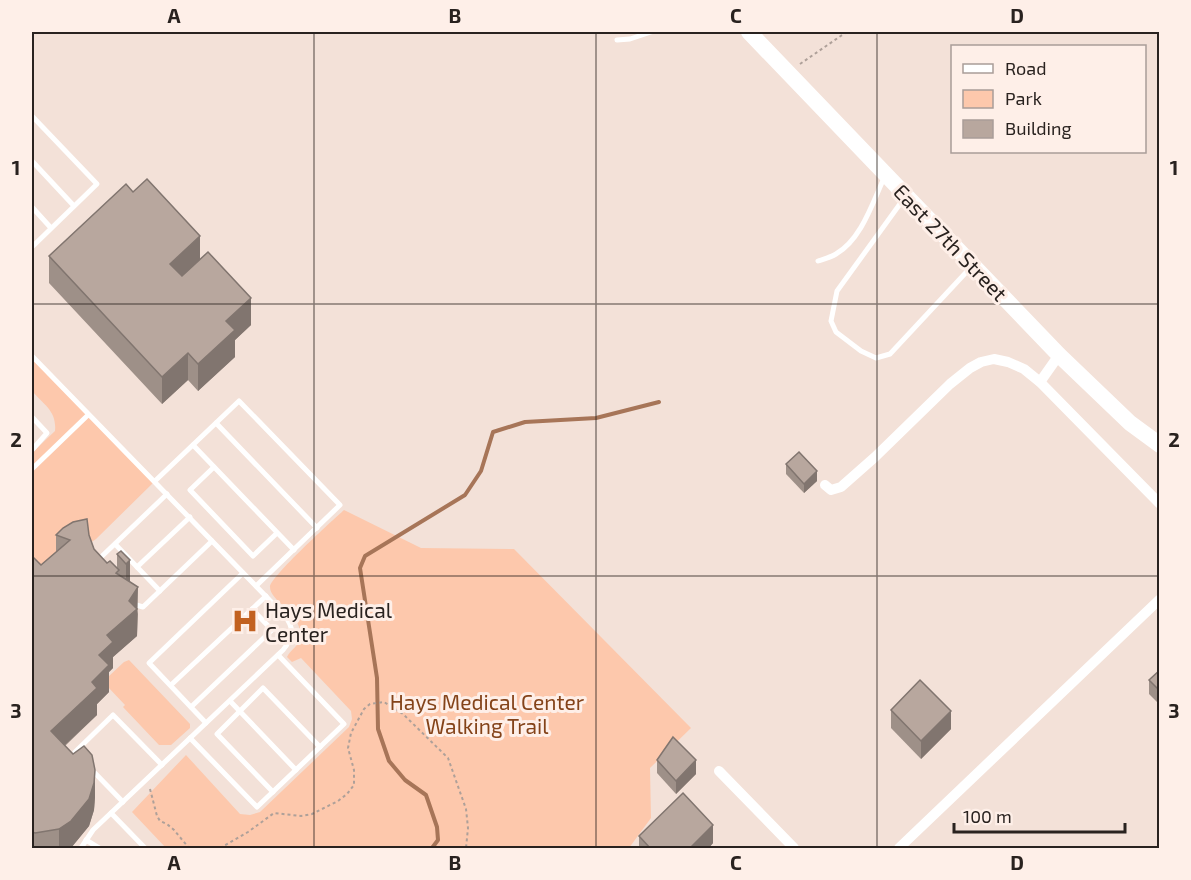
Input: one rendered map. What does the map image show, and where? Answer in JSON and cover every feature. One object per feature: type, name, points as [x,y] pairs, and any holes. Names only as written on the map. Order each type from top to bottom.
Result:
[{"type":"main road","name":"East 27th Street","points":[[748,32],[1059,355],[1130,423],[1160,445]]},
{"type":"street","points":[[1040,382],[1059,355]]},
{"type":"street","points":[[825,485],[831,490],[841,486],[875,457],[950,384],[970,368],[994,359],[1024,369],[1040,382],[1160,504]]},
{"type":"street","points":[[899,849],[1160,599]]},
{"type":"street","points":[[719,771],[794,849]]},
{"type":"lane","points":[[617,40],[630,39],[651,32]]},
{"type":"lane","points":[[32,116],[97,184],[32,247]]},
{"type":"lane","points":[[32,162],[74,206]]},
{"type":"lane","points":[[819,261],[837,253],[850,242],[885,174]]},
{"type":"lane","points":[[906,195],[837,291],[831,321],[836,332],[861,351],[876,358],[890,354],[973,265]]},
{"type":"lane","points":[[32,207],[51,228]]},
{"type":"lane","points":[[32,356],[266,596],[285,616],[292,629],[290,642],[278,655],[93,830],[81,849]]},
{"type":"lane","points":[[155,481],[239,401],[340,505],[256,586]]},
{"type":"lane","points":[[32,467],[88,415]]},
{"type":"lane","points":[[32,417],[47,433],[32,450]]},
{"type":"lane","points":[[216,423],[316,528]]},
{"type":"lane","points":[[193,445],[294,550]]},
{"type":"lane","points":[[214,467],[190,490],[237,540],[253,556],[278,533]]},
{"type":"lane","points":[[101,567],[99,559],[167,494]]},
{"type":"lane","points":[[137,567],[190,518]]},
{"type":"lane","points":[[128,598],[134,604],[143,607],[212,541]]},
{"type":"lane","points":[[115,544],[160,591]]},
{"type":"lane","points":[[206,723],[149,663],[243,573]]},
{"type":"lane","points":[[171,686],[266,596]]},
{"type":"lane","points":[[191,707],[272,630],[252,609]]},
{"type":"lane","points":[[190,738],[257,807],[273,792],[344,724],[278,655]]},
{"type":"lane","points":[[273,792],[217,734],[263,688],[320,747]]},
{"type":"lane","points":[[230,700],[296,770]]},
{"type":"lane","points":[[81,758],[75,752],[113,715],[162,765]]},
{"type":"lane","points":[[88,766],[123,802]]},
{"type":"lane","points":[[111,813],[145,849]]},
{"type":"lane","points":[[86,840],[99,849]]},
{"type":"path","points":[[787,72],[845,33],[851,32]]},
{"type":"path","points":[[220,849],[274,813],[301,816],[312,814],[347,794],[354,785],[348,741],[364,709],[370,704],[384,702],[403,714],[448,758],[466,809],[468,828],[466,849]]},
{"type":"path","points":[[148,783],[160,821],[174,830],[189,849]]},
{"type":"green space","points":[[32,356],[155,481],[96,539],[32,583],[32,469],[34,467],[32,453],[55,431],[55,424],[52,413],[32,391]]},
{"type":"green space","name":"Hays Medical Center Walking Trail","points":[[344,510],[421,548],[514,549],[691,728],[650,768],[651,818],[629,848],[166,848],[132,812],[186,755],[240,814],[250,815],[260,812],[349,727],[352,719],[351,711],[301,658],[292,662],[287,657],[299,641],[300,630],[292,615],[271,593],[270,587],[280,572]]},
{"type":"green space","points":[[129,660],[190,724],[190,728],[171,745],[159,745],[123,707],[125,705],[108,687],[108,677]]},
{"type":"building","points":[[147,179],[200,236],[170,264],[182,276],[208,252],[251,298],[226,321],[235,330],[198,364],[188,353],[162,377],[49,256],[126,184],[133,192]]},
{"type":"building","points":[[799,452],[817,471],[804,484],[786,464]]},
{"type":"building","points":[[87,519],[94,549],[107,563],[110,561],[119,570],[116,573],[138,587],[129,601],[137,609],[107,635],[113,642],[99,655],[109,665],[92,682],[97,688],[51,731],[73,754],[84,746],[92,755],[95,770],[89,799],[71,821],[59,829],[35,833],[32,832],[32,556],[41,565],[70,540],[56,535],[63,528],[73,522]]},
{"type":"building","points":[[121,551],[130,560],[126,564],[117,554]]},
{"type":"building","points":[[1160,670],[1160,691],[1149,680]]},
{"type":"building","points":[[920,680],[951,711],[921,741],[891,710]]},
{"type":"building","points":[[673,737],[696,760],[676,781],[657,760]]},
{"type":"building","points":[[683,793],[713,825],[689,849],[651,849],[639,836]]},
{"type":"waterway","points":[[432,848],[438,840],[437,827],[426,795],[405,780],[389,761],[378,729],[377,678],[360,568],[365,556],[465,495],[481,471],[493,432],[525,422],[596,418],[659,402]]},
{"type":"place","name":"Hays Medical Center","points":[[245,621]]}]
